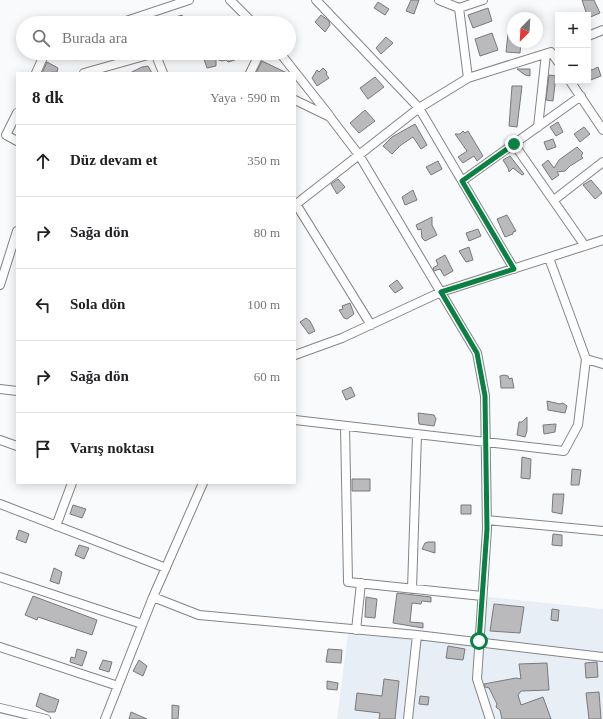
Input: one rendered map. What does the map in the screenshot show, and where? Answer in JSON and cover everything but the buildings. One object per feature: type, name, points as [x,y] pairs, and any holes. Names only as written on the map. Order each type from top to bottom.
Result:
[{"type":"street","points":[[141,16],[189,0]]},
{"type":"street","points":[[230,0],[246,16]]},
{"type":"street","points":[[316,0],[419,108],[514,269]]},
{"type":"street","points":[[439,0],[459,8],[483,0]]},
{"type":"street","points":[[459,8],[468,78]]},
{"type":"street","points":[[591,35],[603,30]]},
{"type":"street","points":[[371,324],[297,202],[419,108],[468,78],[552,52],[538,127]]},
{"type":"street","points":[[36,72],[42,60]]},
{"type":"street","points":[[88,72],[130,60]]},
{"type":"street","points":[[158,60],[163,72]]},
{"type":"street","points":[[250,72],[256,60]]},
{"type":"street","points":[[285,60],[295,72]]},
{"type":"street","points":[[296,73],[358,155],[477,353],[485,396],[487,520],[477,679],[490,719]]},
{"type":"street","points":[[572,84],[603,130]]},
{"type":"street","points":[[462,181],[581,96]]},
{"type":"street","points":[[296,100],[330,117]]},
{"type":"street","points":[[16,114],[6,135],[16,140]]},
{"type":"street","points":[[514,144],[585,246]]},
{"type":"street","points":[[554,200],[603,162]]},
{"type":"street","points":[[0,285],[16,234]]},
{"type":"street","points":[[296,355],[342,338],[441,292],[603,240]]},
{"type":"street","points":[[296,420],[564,451],[578,425],[586,359],[549,258]]},
{"type":"street","points":[[586,359],[603,364]]},
{"type":"street","points":[[0,389],[16,390]]},
{"type":"street","points":[[345,426],[348,582],[482,596]]},
{"type":"street","points":[[412,588],[417,435]]},
{"type":"street","points":[[0,440],[16,446]]},
{"type":"street","points":[[56,526],[72,484]]},
{"type":"street","points":[[105,719],[153,597],[204,484]]},
{"type":"street","points":[[0,504],[166,568]]},
{"type":"street","points":[[487,520],[603,531]]},
{"type":"street","points":[[0,577],[142,624]]},
{"type":"street","points":[[356,630],[361,583]]},
{"type":"street","points":[[153,597],[199,615],[479,641],[603,657]]},
{"type":"street","points":[[408,719],[417,635]]},
{"type":"street","points":[[0,647],[118,686]]},
{"type":"street","points":[[0,708],[46,719]]},
{"type":"shaded area","points":[[488,597],[603,609],[603,719],[337,719],[348,634],[482,645]]},
{"type":"route","points":[[479,641],[487,529],[485,396],[477,353],[441,292],[514,269],[462,181],[514,144]]}]
